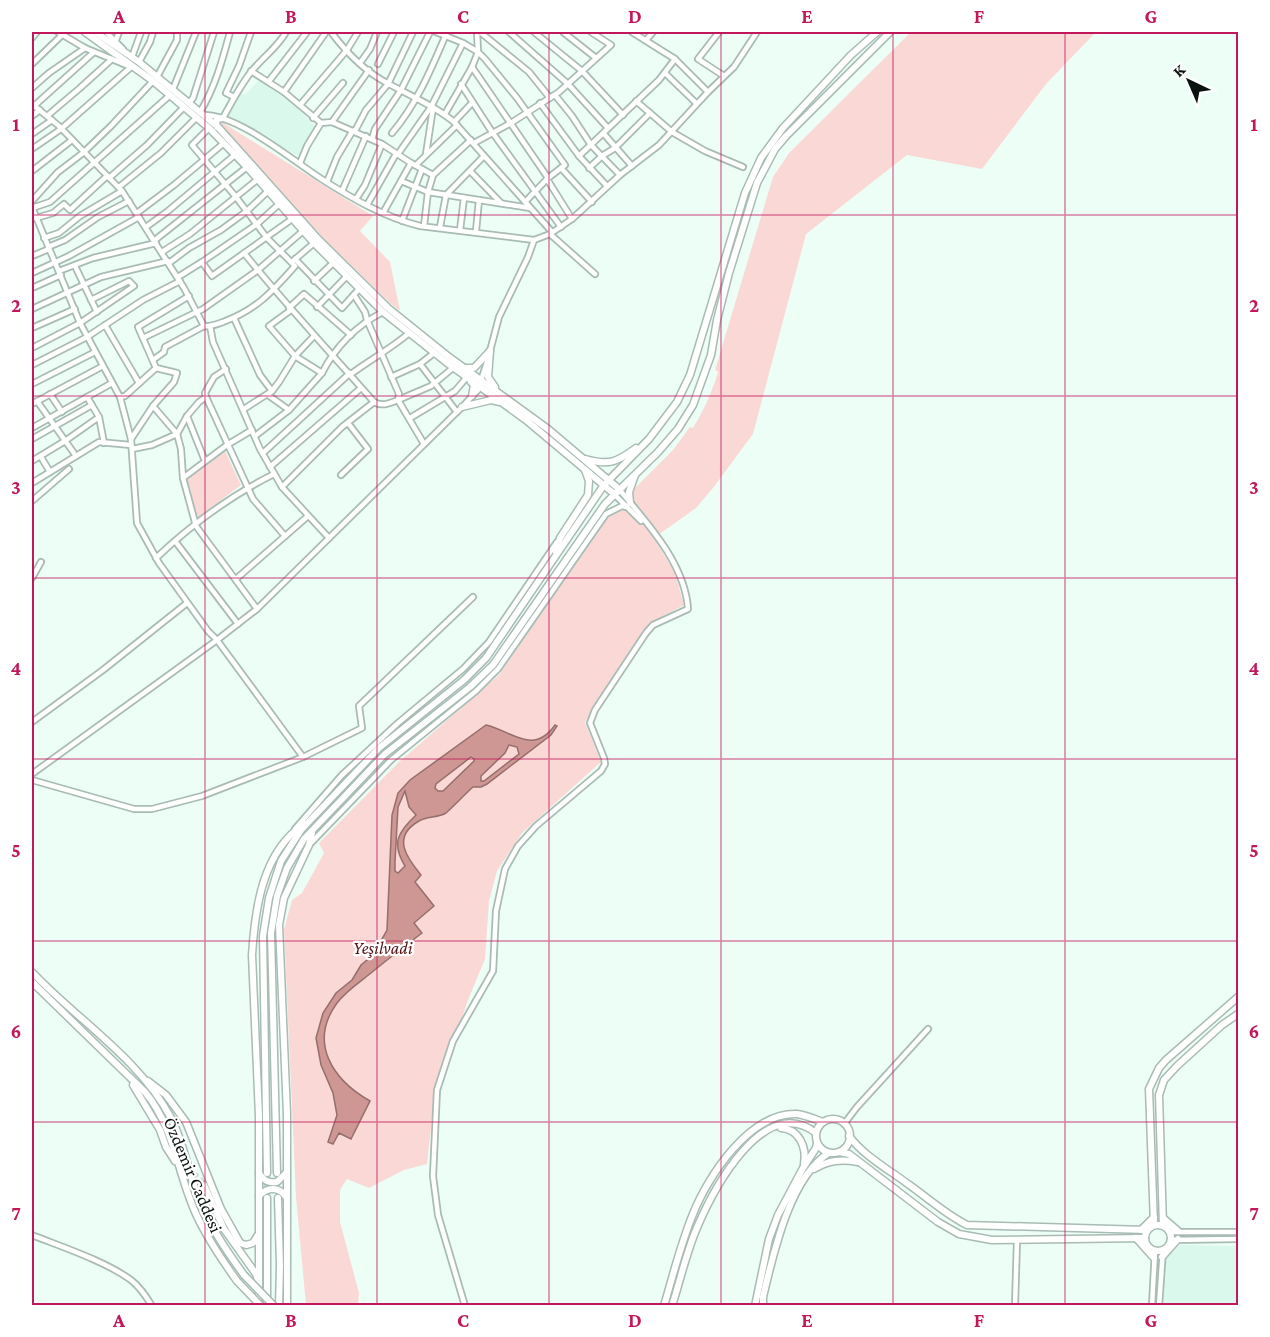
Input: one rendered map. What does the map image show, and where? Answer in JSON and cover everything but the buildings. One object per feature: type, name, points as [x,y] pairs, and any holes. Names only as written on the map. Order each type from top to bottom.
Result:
[{"type":"main road","points":[[85,32],[131,67],[173,89],[186,105]]},
{"type":"main road","points":[[95,32],[139,62],[169,96],[218,128],[353,276],[412,329],[464,367],[504,404],[616,491]]},
{"type":"main road","points":[[267,1173],[263,936],[269,898],[281,861],[309,821],[379,748],[464,680],[486,658],[606,483],[649,439],[677,402],[690,375],[745,193],[760,158],[783,128],[851,55],[877,32]]},
{"type":"main road","points":[[277,1173],[271,933],[277,896],[287,868],[304,839],[386,754],[470,687],[493,665],[616,491],[658,452],[678,429],[693,405],[711,355],[729,273],[757,183],[775,149],[890,32]]},
{"type":"main road","points":[[200,115],[209,128],[248,167],[346,277],[408,334],[468,378],[474,385],[472,396]]},
{"type":"main road","points":[[218,128],[217,119],[223,118]]},
{"type":"main road","points":[[464,367],[474,368],[490,351]]},
{"type":"main road","points":[[490,351],[488,377],[498,392]]},
{"type":"main road","points":[[468,378],[498,392],[548,429],[582,458],[606,483]]},
{"type":"main road","points":[[462,407],[490,400],[504,404]]},
{"type":"main road","points":[[582,458],[599,463],[614,463],[649,439]]},
{"type":"main road","points":[[554,558],[560,538],[588,495],[589,481],[584,467]]},
{"type":"main road","points":[[629,505],[628,492],[637,472]]},
{"type":"main road","points":[[259,1305],[259,1116],[252,955],[254,929],[261,890],[276,855],[291,833],[309,821]]},
{"type":"main road","points":[[288,1305],[287,1114],[279,925],[284,898],[309,845],[313,830]]},
{"type":"main road","name":"Özdemir Caddesi","points":[[32,972],[134,1069],[157,1097],[171,1117],[197,1193],[218,1236],[244,1275],[276,1305]]},
{"type":"main road","name":"Özdemir Caddesi","points":[[32,982],[158,1108],[196,1214],[237,1281],[259,1305]]},
{"type":"main road","points":[[1154,1225],[1149,1089],[1159,1068],[1239,997]]},
{"type":"main road","points":[[1154,1217],[1144,1230],[1144,1238],[1148,1246],[1155,1250],[1163,1250],[1170,1240],[1162,1218],[1159,1095],[1164,1080],[1222,1025],[1239,1014]]},
{"type":"main road","points":[[134,1069],[166,1095],[186,1122],[221,1209],[240,1243],[246,1245],[253,1243],[259,1234]]},
{"type":"main road","points":[[122,1070],[137,1090],[175,1161]]},
{"type":"main road","points":[[664,1305],[693,1213],[720,1164],[748,1135],[768,1120],[797,1114],[823,1122],[832,1119],[844,1124],[849,1136],[857,1146],[947,1215],[967,1225],[1144,1230],[1154,1225],[1163,1226]]},
{"type":"main road","points":[[763,1305],[777,1238],[816,1148],[816,1133],[823,1122]]},
{"type":"main road","points":[[672,1305],[695,1232],[716,1186],[747,1146],[774,1127],[795,1123],[808,1127],[816,1133]]},
{"type":"main road","points":[[774,1127],[789,1128],[798,1135],[804,1148],[806,1171]]},
{"type":"main road","points":[[839,1152],[847,1145],[849,1136]]},
{"type":"main road","points":[[817,1143],[829,1153]]},
{"type":"main road","points":[[755,1305],[769,1239],[778,1215],[806,1171],[829,1153],[849,1154],[938,1222],[959,1234],[992,1240],[1144,1238]]},
{"type":"main road","points":[[806,1171],[826,1161],[860,1162]]},
{"type":"main road","points":[[259,1173],[270,1183],[277,1182],[284,1177],[287,1170]]},
{"type":"main road","points":[[204,1185],[213,1210],[256,1274],[259,1285]]},
{"type":"main road","points":[[259,1196],[273,1188],[281,1191],[287,1197]]},
{"type":"main road","points":[[267,1198],[267,1305]]},
{"type":"main road","points":[[276,1305],[280,1265],[278,1198]]},
{"type":"main road","points":[[1162,1218],[1178,1231]]},
{"type":"main road","points":[[1136,1238],[1154,1258]]},
{"type":"main road","points":[[1162,1257],[1178,1239]]},
{"type":"street","points":[[32,38],[37,32]]},
{"type":"street","points":[[106,32],[129,55],[141,32]]},
{"type":"street","points":[[116,40],[118,32]]},
{"type":"street","points":[[139,62],[153,32]]},
{"type":"street","points":[[32,201],[58,172],[83,153],[155,79],[177,40],[176,32]]},
{"type":"street","points":[[173,89],[196,32]]},
{"type":"street","points":[[36,218],[53,213],[64,204],[70,210],[147,145],[194,98],[214,32]]},
{"type":"street","points":[[44,238],[59,233],[120,189],[200,115],[230,32]]},
{"type":"street","points":[[234,97],[226,93],[251,32]]},
{"type":"street","points":[[223,118],[251,71],[282,40],[286,32]]},
{"type":"street","points":[[269,81],[307,32]]},
{"type":"street","points":[[284,92],[326,32]]},
{"type":"street","points":[[331,32],[360,63],[388,84],[445,114],[455,123],[551,233],[595,274]]},
{"type":"street","points":[[336,38],[339,32]]},
{"type":"street","points":[[300,105],[347,50],[358,32]]},
{"type":"street","points":[[360,63],[370,50],[377,32]]},
{"type":"street","points":[[378,64],[394,32]]},
{"type":"street","points":[[327,182],[337,157],[352,132],[366,110],[388,84],[413,32]]},
{"type":"street","points":[[372,139],[375,129],[401,90],[430,32]]},
{"type":"street","points":[[436,32],[446,33],[478,52],[496,71],[565,165],[547,179],[525,202]]},
{"type":"street","points":[[445,114],[460,84],[472,67],[478,52],[478,32]]},
{"type":"street","points":[[478,32],[529,72],[553,96],[572,116],[591,145],[620,175]]},
{"type":"street","points":[[509,32],[568,84],[608,129]]},
{"type":"street","points":[[534,32],[582,71],[623,115]]},
{"type":"street","points":[[563,32],[596,58]]},
{"type":"street","points":[[424,226],[428,192],[433,175],[472,142],[511,123],[526,111],[553,96],[611,45],[591,32]]},
{"type":"street","points":[[632,32],[675,59],[708,92]]},
{"type":"street","points":[[646,40],[653,32]]},
{"type":"street","points":[[718,32],[698,59],[724,76]]},
{"type":"street","points":[[200,115],[214,115],[249,131],[342,191],[402,221],[424,226],[534,240],[551,233],[572,219],[607,186],[672,132],[696,104],[734,67],[757,32]]},
{"type":"street","points":[[32,64],[60,33],[85,48],[131,67],[61,129],[32,149]]},
{"type":"street","points":[[392,133],[417,98],[446,33]]},
{"type":"street","points":[[367,205],[397,154],[432,107],[462,43]]},
{"type":"street","points":[[32,88],[85,48]]},
{"type":"street","points":[[94,52],[32,105],[52,120],[129,201],[207,326],[252,430],[282,488],[329,538]]},
{"type":"street","points":[[47,116],[112,58]]},
{"type":"street","points":[[579,156],[665,73],[675,59]]},
{"type":"street","points":[[472,67],[511,123],[572,219]]},
{"type":"street","points":[[332,122],[369,70]]},
{"type":"street","points":[[251,71],[284,92],[321,123],[332,122],[366,136],[433,175]]},
{"type":"street","points":[[665,73],[696,104]]},
{"type":"street","points":[[313,118],[343,83]]},
{"type":"street","points":[[460,84],[561,227]]},
{"type":"street","points":[[169,96],[50,202],[32,210],[80,323],[120,397],[131,444],[137,523],[156,558],[207,631],[217,640],[303,758]]},
{"type":"street","points":[[636,101],[672,132],[705,151],[743,167]]},
{"type":"street","points":[[383,213],[413,164],[426,154],[472,103]]},
{"type":"street","points":[[540,103],[579,156],[607,186]]},
{"type":"street","points":[[426,154],[432,107]]},
{"type":"street","points":[[32,116],[40,110]]},
{"type":"street","points":[[589,168],[615,148],[650,113]]},
{"type":"street","points":[[32,134],[52,120]]},
{"type":"street","points":[[300,163],[321,123]]},
{"type":"street","points":[[209,128],[192,145],[236,196],[267,238],[342,308],[359,289]]},
{"type":"street","points":[[604,134],[632,166]]},
{"type":"street","points":[[342,191],[366,136]]},
{"type":"street","points":[[32,171],[72,140]]},
{"type":"street","points":[[32,273],[56,263],[138,215],[224,143]]},
{"type":"street","points":[[356,199],[365,185],[382,144]]},
{"type":"street","points":[[146,227],[236,154]]},
{"type":"street","points":[[440,227],[446,195],[484,156]]},
{"type":"street","points":[[32,288],[75,266],[120,250],[155,242],[248,167]]},
{"type":"street","points":[[561,168],[592,202]]},
{"type":"street","points":[[402,221],[422,169]]},
{"type":"street","points":[[470,171],[501,203]]},
{"type":"street","points":[[162,252],[190,234],[258,179]]},
{"type":"street","points":[[401,181],[428,192],[530,208]]},
{"type":"street","points":[[32,309],[101,278],[168,262],[221,230],[247,211],[268,191]]},
{"type":"street","points":[[460,230],[464,198]]},
{"type":"street","points":[[476,231],[479,200]]},
{"type":"street","points":[[32,256],[64,240],[98,217],[129,201]]},
{"type":"street","points":[[32,365],[87,337],[179,279],[257,224],[279,204]]},
{"type":"street","points":[[202,262],[212,276],[292,219]]},
{"type":"street","points":[[143,338],[203,309],[258,270],[303,231]]},
{"type":"street","points":[[32,774],[257,609],[462,407],[480,383],[499,317],[528,258],[534,240]]},
{"type":"street","points":[[293,261],[314,243]]},
{"type":"street","points":[[244,253],[290,309],[374,402],[383,405],[398,400],[435,383],[454,367]]},
{"type":"street","points":[[153,360],[165,352],[165,347],[207,326],[234,318],[260,303],[295,266],[293,261]]},
{"type":"street","points":[[314,281],[333,263]]},
{"type":"street","points":[[75,266],[97,312]]},
{"type":"street","points":[[317,307],[346,277]]},
{"type":"street","points":[[32,348],[80,323],[132,289],[134,284],[129,281],[90,300]]},
{"type":"street","points":[[322,373],[296,356],[269,326],[282,318],[304,294],[351,335]]},
{"type":"street","points":[[354,295],[365,312],[382,352],[399,393],[398,400],[424,444]]},
{"type":"street","points":[[156,368],[138,327],[189,296]]},
{"type":"street","points":[[32,328],[75,309]]},
{"type":"street","points":[[255,436],[289,410],[322,373],[332,354],[351,335],[367,320],[383,312]]},
{"type":"street","points":[[234,318],[270,393],[289,410]]},
{"type":"street","points":[[105,325],[139,383]]},
{"type":"street","points":[[263,453],[350,373],[391,348],[408,334]]},
{"type":"street","points":[[244,410],[270,393],[296,356],[314,336]]},
{"type":"street","points":[[32,384],[95,352]]},
{"type":"street","points":[[391,377],[420,364],[434,353]]},
{"type":"street","points":[[420,364],[457,412]]},
{"type":"street","points":[[76,456],[49,418],[34,402],[103,366]]},
{"type":"street","points":[[120,397],[125,396],[156,368]]},
{"type":"street","points":[[131,444],[153,406],[174,382],[177,373],[156,368]]},
{"type":"street","points":[[226,369],[214,377],[205,393],[206,397],[254,499],[285,536]]},
{"type":"street","points":[[410,418],[455,391],[468,378]]},
{"type":"street","points":[[32,428],[112,383]]},
{"type":"street","points":[[270,467],[361,387]]},
{"type":"street","points":[[50,394],[62,412]]},
{"type":"street","points":[[87,397],[99,417],[104,443]]},
{"type":"street","points":[[32,483],[99,442],[152,445],[177,434],[188,416],[206,397]]},
{"type":"street","points":[[282,488],[348,423],[374,402]]},
{"type":"street","points":[[32,440],[92,405]]},
{"type":"street","points":[[153,406],[177,434],[181,449],[183,478],[196,526],[257,609]]},
{"type":"street","points":[[188,416],[205,462]]},
{"type":"street","points":[[32,461],[99,417]]},
{"type":"street","points":[[341,475],[368,449],[348,423]]},
{"type":"street","points":[[183,478],[227,445],[252,430]]},
{"type":"street","points":[[41,457],[50,472]]},
{"type":"street","points":[[32,501],[69,469]]},
{"type":"street","points":[[156,558],[175,541],[248,487],[274,474]]},
{"type":"street","points":[[465,1305],[437,1205],[433,1176],[437,1090],[453,1041],[493,971],[496,911],[505,869],[518,846],[536,826],[601,771],[605,764],[604,758],[590,723],[595,710],[653,625],[688,609],[682,581],[667,553],[648,526],[616,491]]},
{"type":"street","points":[[309,845],[391,760],[476,691],[498,669],[606,514],[629,505]]},
{"type":"street","points":[[236,579],[308,516]]},
{"type":"street","points":[[291,833],[342,775],[398,723],[463,669],[489,642],[560,538]]},
{"type":"street","points":[[175,541],[238,624]]},
{"type":"street","points":[[32,578],[41,562]]},
{"type":"street","points":[[32,780],[134,809],[152,809],[202,796],[303,758],[362,729],[359,706],[473,597]]},
{"type":"street","points":[[32,722],[188,603]]},
{"type":"street","points":[[844,1124],[927,1029]]},
{"type":"street","points":[[1169,1232],[1239,1232]]},
{"type":"street","points":[[32,1235],[106,1266],[131,1280],[152,1305]]},
{"type":"street","points":[[1170,1240],[1239,1239]]},
{"type":"street","points":[[1015,1305],[1017,1240]]},
{"type":"street","points":[[1152,1305],[1155,1250]]},
{"type":"street","points":[[1159,1305],[1163,1250]]},
{"type":"shaded area","points":[[259,80],[292,102],[315,127],[298,156],[227,117],[239,94],[245,95]]},
{"type":"shaded area","points":[[486,725],[530,740],[539,739],[555,725],[557,726],[551,735],[487,784],[473,787],[446,813],[419,821],[410,827],[406,834],[404,848],[421,875],[415,882],[434,906],[414,923],[422,933],[349,991],[337,1003],[329,1018],[325,1032],[325,1046],[329,1059],[345,1082],[370,1101],[351,1139],[339,1133],[333,1144],[328,1142],[337,1115],[333,1093],[321,1065],[316,1038],[323,1013],[336,993],[352,980],[361,965],[373,955],[387,930],[392,815],[398,793],[410,780]],"holes":[[[509,745],[517,747],[519,754],[481,781],[481,776],[505,753]],[[471,757],[474,759],[443,791],[438,791],[435,788],[436,784]],[[405,791],[409,807],[416,815],[398,838],[398,851],[405,866],[398,873],[395,871],[398,807]]]},
{"type":"shaded area","points":[[1180,1245],[1238,1246],[1238,1305],[1162,1305],[1167,1257]]},
{"type":"green space","name":"Yeşilvadi","points":[[911,32],[1096,32],[1046,84],[982,169],[907,155],[806,234],[753,434],[696,508],[654,538],[675,573],[684,605],[649,624],[585,722],[601,762],[522,833],[497,871],[489,901],[485,959],[468,1000],[434,1100],[427,1164],[404,1170],[369,1188],[347,1179],[340,1190],[340,1222],[359,1293],[358,1305],[306,1305],[296,1197],[284,929],[292,900],[302,893],[324,853],[319,843],[399,762],[499,675],[608,515],[673,450],[690,427],[693,428],[716,379],[718,372],[715,370],[773,177],[789,153]]},
{"type":"green space","points":[[220,121],[373,216],[360,231],[390,262],[400,311],[325,240],[219,124]]},
{"type":"green space","points":[[225,451],[241,485],[197,518],[187,479]]},
{"type":"tunnel","points":[[178,1163],[199,1178],[204,1185]]},
{"type":"tunnel","points":[[267,1173],[267,1198]]}]
